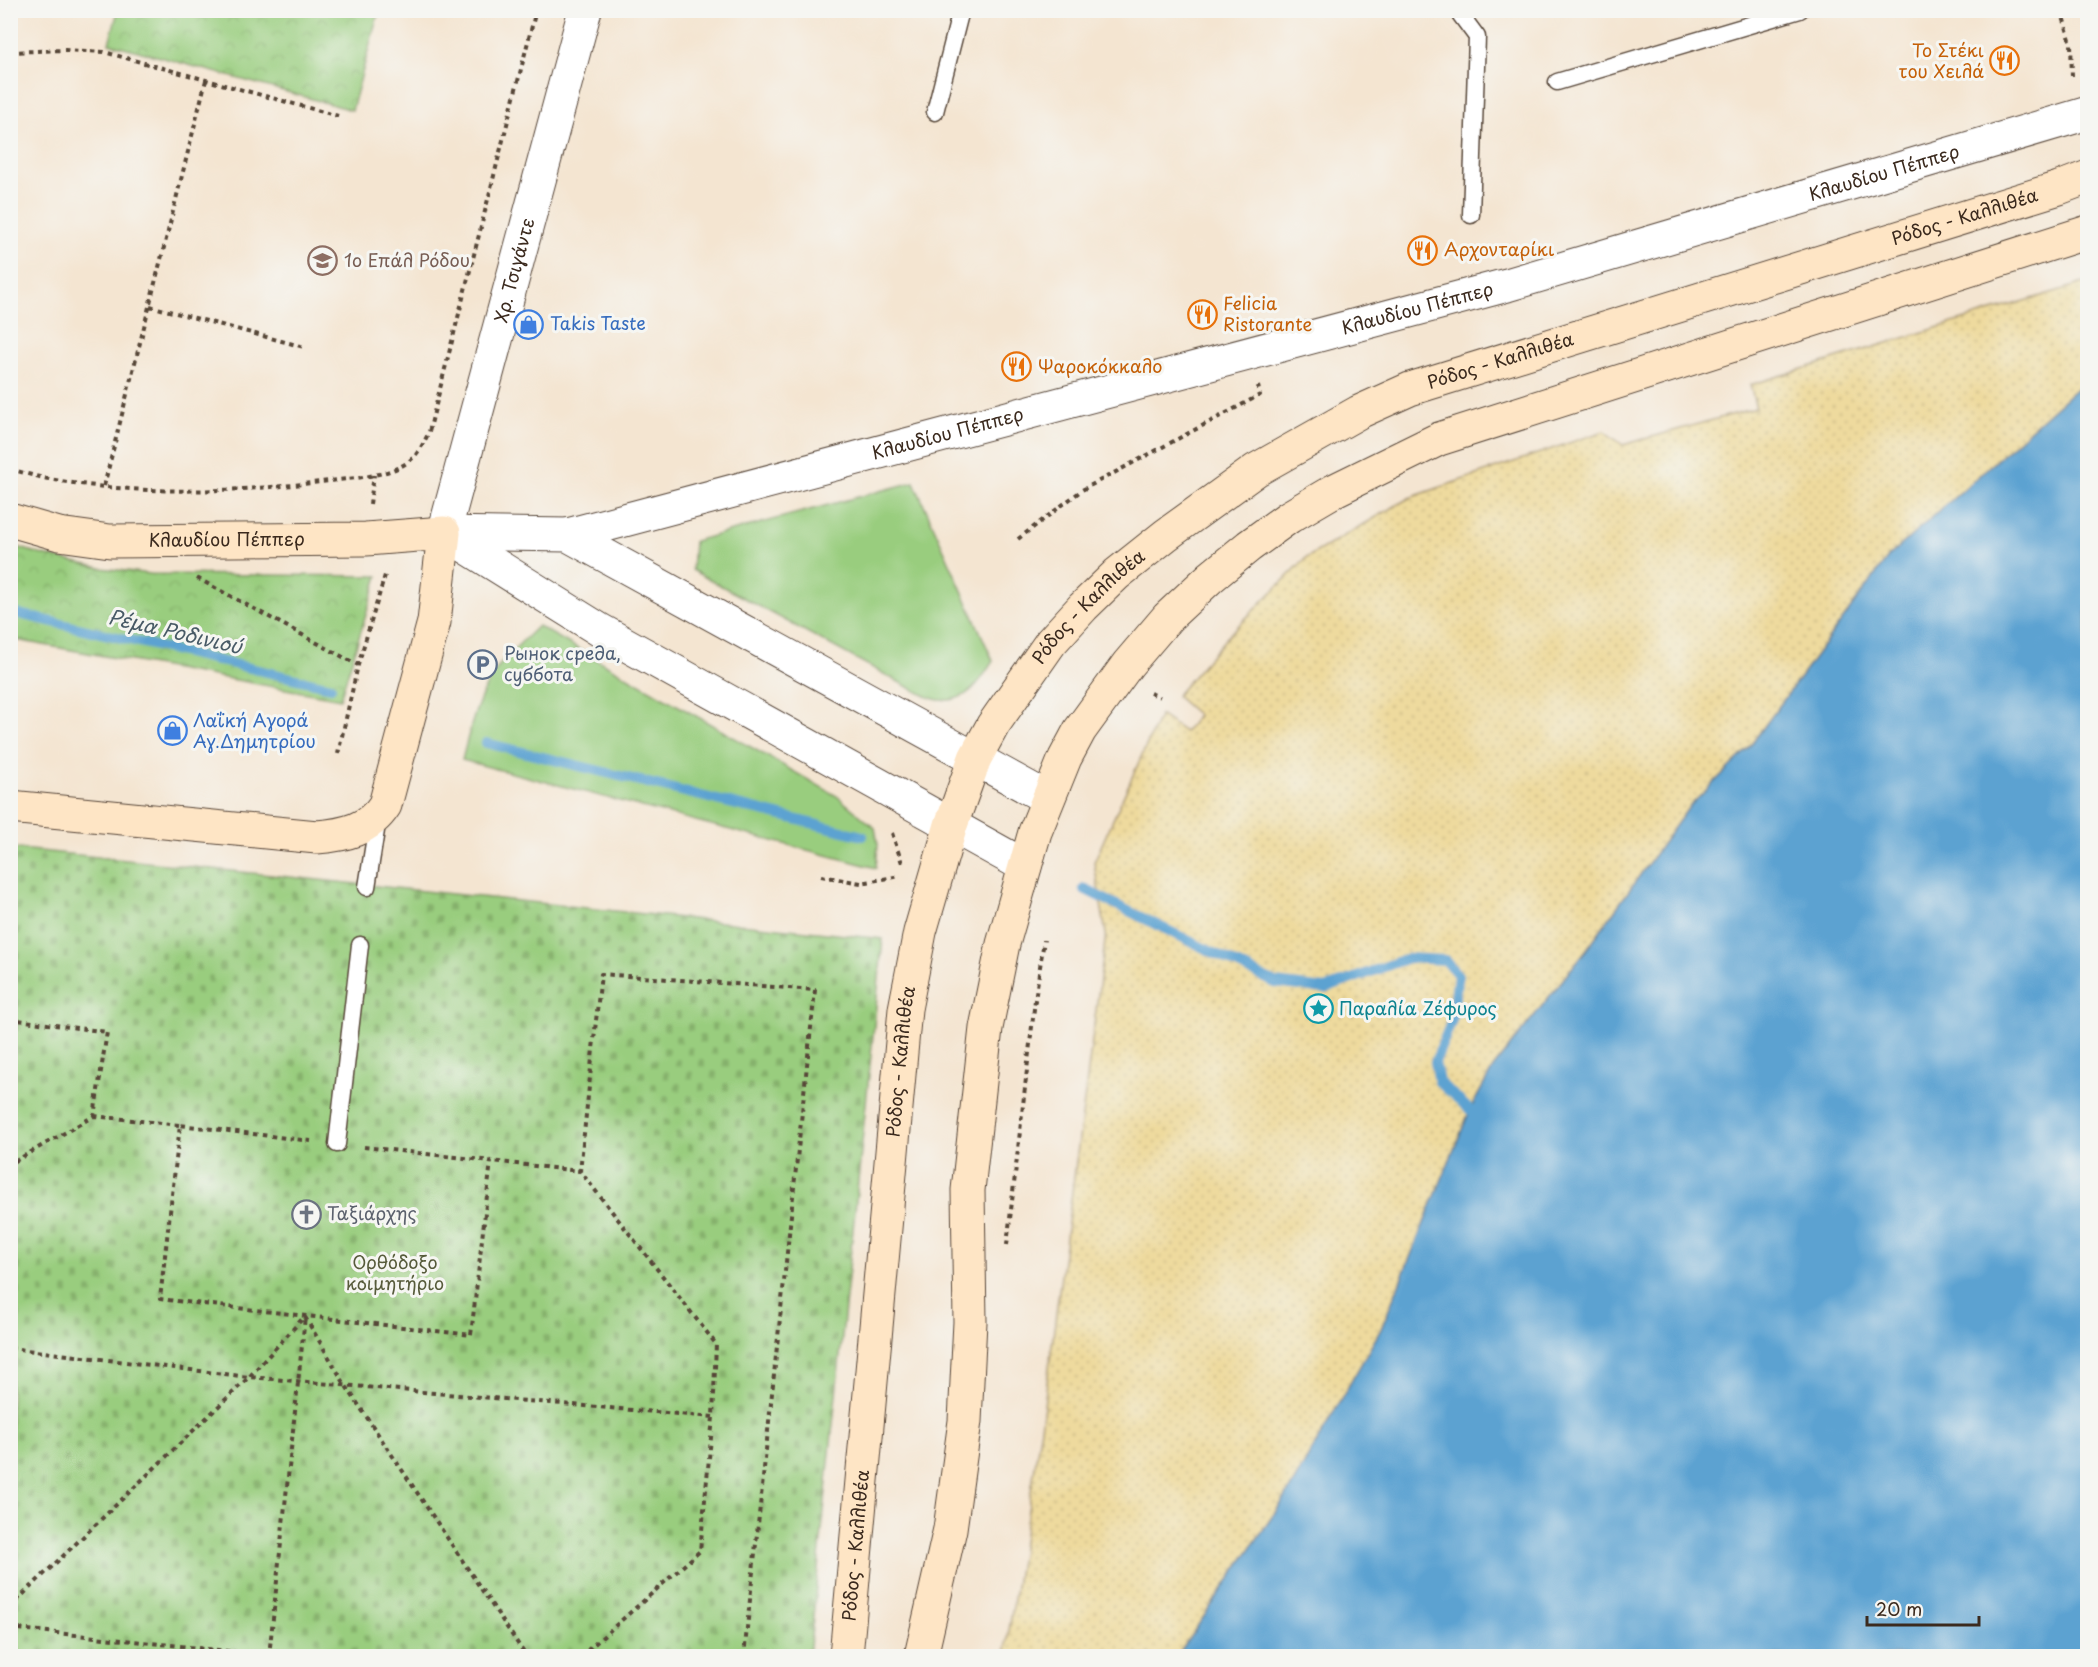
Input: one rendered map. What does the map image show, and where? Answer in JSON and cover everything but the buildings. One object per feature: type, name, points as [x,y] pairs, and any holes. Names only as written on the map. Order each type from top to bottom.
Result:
[{"type":"main road","name":"Ρόδος - Καλλιθέα","points":[[846,1656],[905,1009],[920,932],[951,825],[975,758],[998,717],[1051,642],[1117,574],[1166,535],[1256,470],[1359,412],[1410,389],[2088,177]]},
{"type":"main road","points":[[921,1656],[950,1529],[965,1421],[970,1322],[968,1190],[986,1028],[1003,944],[1047,798],[1080,730],[1128,664],[1168,617],[1249,546],[1289,517],[1335,490],[1438,439],[2088,231]]},
{"type":"main road","name":"Κλαυδίου Πέππερ","points":[[10,520],[59,534],[110,541],[366,539],[444,533]]},
{"type":"main road","points":[[10,807],[316,837],[352,831],[379,814],[385,805],[435,622],[444,533]]},
{"type":"street","name":"Χρ. Τσιγάντε","points":[[444,533],[585,10]]},
{"type":"street","name":"Κλαυδίου Πέππερ","points":[[568,535],[1507,285],[2088,113]]},
{"type":"street","points":[[444,533],[568,535],[1047,798]]},
{"type":"street","points":[[444,533],[600,630],[1025,866]]},
{"type":"lane","points":[[935,112],[961,10]]},
{"type":"lane","points":[[1456,10],[1477,37],[1471,215]]},
{"type":"lane","points":[[1557,82],[1800,10]]},
{"type":"lane","points":[[368,887],[379,814]]},
{"type":"lane","points":[[337,1144],[360,945]]},
{"type":"path","points":[[10,469],[54,480],[104,486],[184,490],[279,487],[374,475],[405,464],[420,450],[429,432],[536,10]]},
{"type":"path","points":[[2061,10],[2071,43],[2072,77]]},
{"type":"path","points":[[10,52],[64,50],[104,52],[338,116]]},
{"type":"path","points":[[104,486],[206,80]]},
{"type":"path","points":[[150,306],[304,347]]},
{"type":"path","points":[[1018,539],[1082,490],[1260,395],[1250,354]]},
{"type":"path","points":[[338,754],[358,665],[387,567]]},
{"type":"path","points":[[193,576],[358,665]]},
{"type":"path","points":[[891,830],[903,866]]},
{"type":"path","points":[[821,876],[861,883],[903,875],[903,887]]},
{"type":"path","points":[[1007,1247],[1035,1000],[1045,938]]},
{"type":"path","points":[[581,1656],[700,1551],[713,1417],[716,1344],[580,1171],[601,974],[814,990],[744,1656]]},
{"type":"path","points":[[10,1019],[107,1032],[94,1116]]},
{"type":"path","points":[[10,1164],[94,1116],[580,1171]]},
{"type":"path","points":[[180,1125],[160,1299],[305,1316],[471,1335],[491,1161]]},
{"type":"path","points":[[10,1607],[249,1377],[305,1316]]},
{"type":"path","points":[[269,1656],[305,1316]]},
{"type":"path","points":[[305,1316],[346,1386],[526,1656]]},
{"type":"path","points":[[10,1348],[249,1377],[713,1417]]},
{"type":"path","points":[[10,1628],[274,1656]]},
{"type":"green space","points":[[118,10],[379,11],[352,110],[109,43]]},
{"type":"green space","points":[[914,482],[993,661],[972,690],[958,698],[939,700],[923,695],[692,570],[694,541]]},
{"type":"green space","points":[[11,545],[101,568],[151,574],[378,576],[340,699],[11,639]]},
{"type":"green space","points":[[538,626],[837,796],[875,828],[878,844],[876,868],[462,760],[476,712],[491,677],[507,656]]},
{"type":"green space","name":"Ορθόδοξο κοιμητήριο","points":[[11,848],[883,939],[809,1656],[11,1656]]},
{"type":"sand","name":"Παραλία Ζέφυρος","points":[[2087,282],[2087,379],[1889,556],[1747,750],[1689,807],[1587,949],[1493,1068],[1470,1110],[1381,1329],[1285,1498],[1177,1656],[1005,1656],[1041,1428],[1106,934],[1094,862],[1160,715],[1185,732],[1198,715],[1176,696],[1227,637],[1306,558],[1409,498],[1604,431],[1623,445],[1756,408],[1750,385]]},
{"type":"water","points":[[2087,379],[2087,1656],[1177,1656],[1285,1498],[1381,1329],[1470,1110],[1493,1068],[1587,949],[1689,807],[1747,750],[1889,556]]},
{"type":"waterway","name":"Ρέμα Ροδινιού","points":[[10,612],[331,687]]},
{"type":"waterway","points":[[486,743],[863,836]]},
{"type":"waterway","points":[[1084,889],[1275,983],[1325,989],[1408,958],[1445,960],[1458,975],[1452,1020],[1435,1062],[1439,1082],[1470,1110]]},
{"type":"place","name":"Το Στέκι του Χειλά","points":[[2005,61]]},
{"type":"place","name":"Αρχονταρίκι","points":[[1423,250]]},
{"type":"place","name":"1ο Επάλ Ρόδου","points":[[323,261]]},
{"type":"place","name":"Felicia Ristorante","points":[[1202,314]]},
{"type":"place","name":"Takis Taste","points":[[529,324]]},
{"type":"place","name":"Ψαροκόκκαλο","points":[[1017,367]]},
{"type":"place","name":"Рынок среда, суббота","points":[[483,664]]},
{"type":"place","name":"Λαΐκή Αγορά Αγ.Δημητρίου","points":[[172,731]]},
{"type":"place","name":"Παραλία Ζέφυρος","points":[[1318,1009]]},
{"type":"place","name":"Ταξιάρχης","points":[[306,1214]]}]
